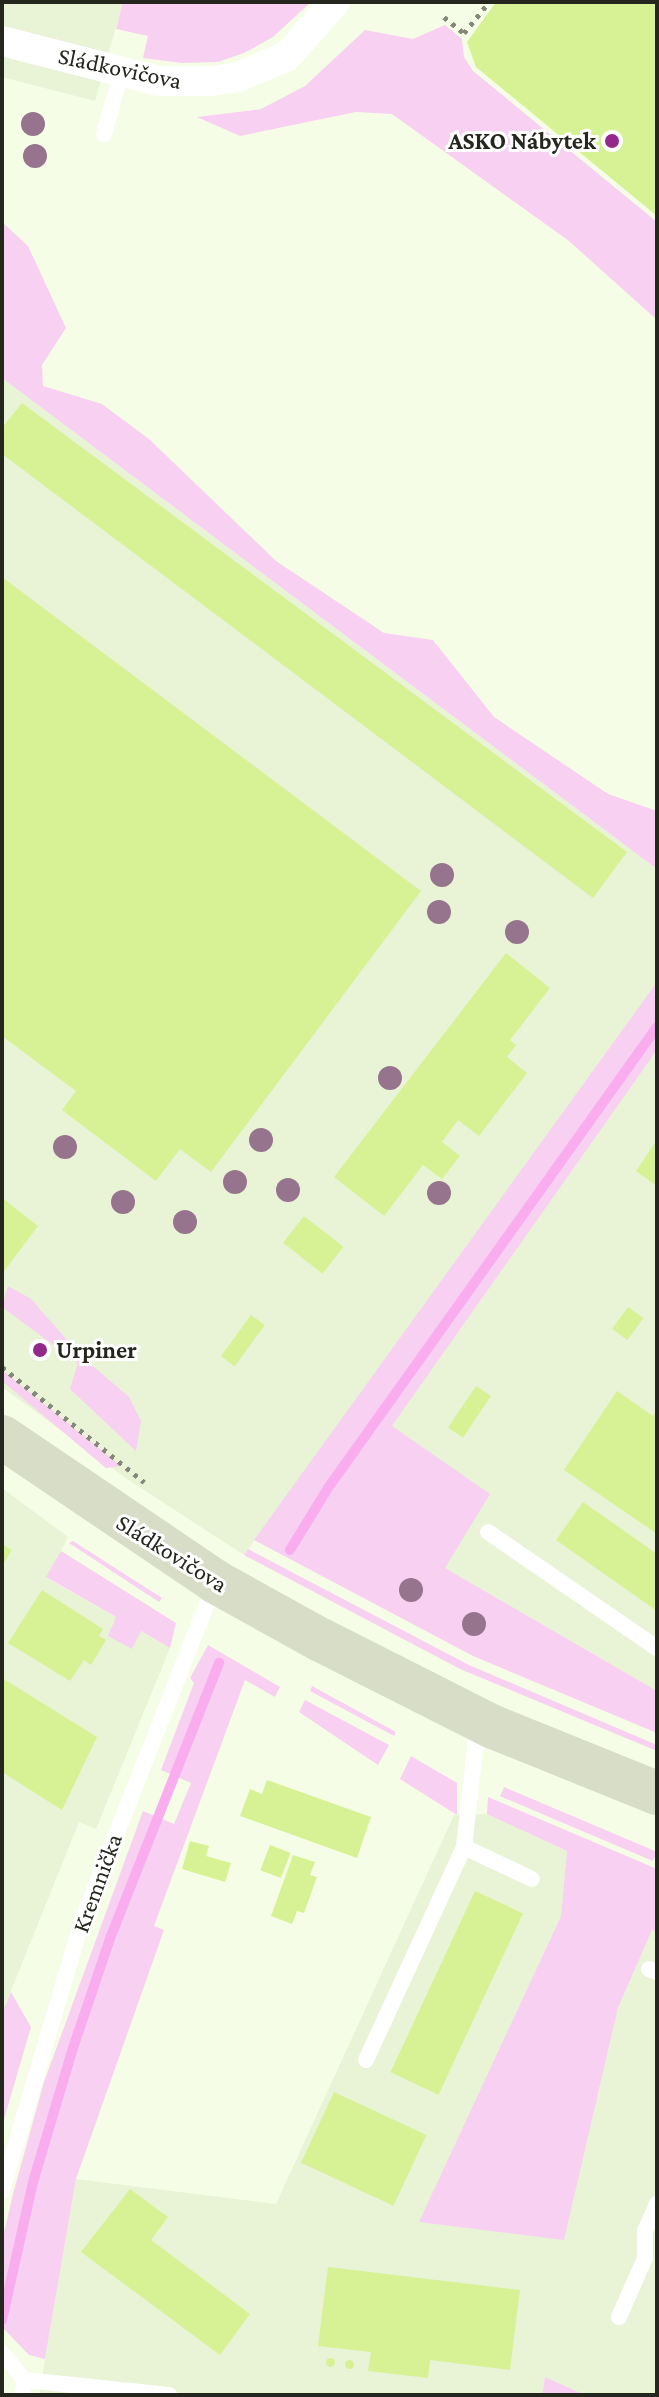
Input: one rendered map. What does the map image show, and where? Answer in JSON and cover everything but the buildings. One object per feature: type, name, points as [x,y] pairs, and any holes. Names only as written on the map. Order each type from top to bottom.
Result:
[{"type":"main road","name":"Sládkovičova","points":[[2,1437],[216,1582],[350,1656],[478,1720]]},
{"type":"main road","points":[[478,1720],[657,1793]]},
{"type":"street","name":"Sládkovičova","points":[[2,41],[185,83],[238,77],[287,56],[335,2]]},
{"type":"lane","points":[[104,134],[122,71]]},
{"type":"lane","points":[[488,1532],[657,1648]]},
{"type":"lane","name":"Kremnička","points":[[2,2191],[82,1921],[216,1582]]},
{"type":"lane","points":[[366,2060],[464,1847],[478,1720]]},
{"type":"lane","points":[[464,1847],[532,1879]]},
{"type":"lane","points":[[619,2317],[645,2258],[645,2231],[657,2204]]},
{"type":"lane","points":[[2,2353],[24,2387],[169,2395]]},
{"type":"path","points":[[444,17],[464,33],[489,2]]},
{"type":"path","points":[[2,1367],[144,1482]]},
{"type":"shaded area","points":[[2,2],[123,2],[95,101],[2,77]]},
{"type":"shaded area","points":[[123,2],[311,2],[273,37],[244,53],[218,62],[182,63],[143,58],[148,36],[116,29]]},
{"type":"shaded area","points":[[445,25],[462,39],[464,57],[473,71],[657,222],[657,320],[569,241],[392,114],[356,112],[240,136],[197,117],[261,109],[305,86],[365,30],[413,39]]},
{"type":"shaded area","points":[[2,222],[28,246],[66,328],[42,365],[43,386],[102,404],[149,439],[276,561],[384,633],[433,640],[494,717],[608,794],[657,811],[657,869],[2,378]]},
{"type":"shaded area","points":[[2,378],[657,869],[657,982],[244,1555],[130,1481],[2,1387]]},
{"type":"shaded area","points":[[657,982],[657,1050],[392,1426],[490,1494],[445,1568],[657,1691],[657,1733],[473,1656],[254,1540]]},
{"type":"shaded area","points":[[657,1050],[657,1691],[445,1568],[392,1426]]},
{"type":"shaded area","points":[[8,1286],[31,1299],[81,1356],[129,1397],[141,1421],[136,1451],[70,1389],[78,1363],[2,1307]]},
{"type":"shaded area","points":[[2,1370],[121,1466],[106,1468],[2,1381]]},
{"type":"shaded area","points":[[2,1488],[68,1537],[47,1578],[170,1648],[96,1829],[79,1822],[2,2013]]},
{"type":"shaded area","points":[[73,1541],[162,1598],[159,1602],[69,1543]]},
{"type":"shaded area","points":[[248,1549],[469,1665],[657,1745],[657,1751],[460,1669],[244,1555]]},
{"type":"shaded area","points":[[61,1551],[176,1623],[170,1648],[141,1631],[132,1649],[108,1636],[116,1617],[46,1577]]},
{"type":"shaded area","points":[[208,1645],[280,1687],[275,1697],[245,1680],[154,1926],[164,1930],[76,2179],[45,2359],[29,2355],[2,2327],[2,2241],[44,2082],[143,1811],[174,1824],[191,1783],[161,1770],[194,1683],[190,1678]]},
{"type":"shaded area","points":[[312,1686],[396,1732],[394,1736],[310,1691]]},
{"type":"shaded area","points":[[305,1700],[389,1745],[378,1765],[299,1712]]},
{"type":"shaded area","points":[[411,1756],[457,1783],[457,1815],[400,1779]]},
{"type":"shaded area","points":[[504,1787],[657,1852],[653,1861],[500,1796]]},
{"type":"shaded area","points":[[488,1797],[657,1869],[657,1932],[652,1930],[618,2008],[564,2240],[419,2222],[561,1916],[567,1851],[487,1814]]},
{"type":"shaded area","points":[[487,1814],[567,1851],[561,1916],[420,2221],[564,2239],[618,2008],[652,1930],[657,1932],[657,2395],[585,2395],[545,2377],[542,2395],[39,2395],[76,2179],[276,2204],[454,1815]]},
{"type":"shaded area","points":[[11,1992],[31,2027],[2,2126],[2,2013]]},
{"type":"shaded area","points":[[545,2377],[585,2395],[542,2395]]},
{"type":"waterway","points":[[290,1550],[328,1488],[657,1027]]},
{"type":"waterway","points":[[2,2320],[33,2182],[73,2048],[111,1936],[219,1663]]},
{"type":"place","name":"ASKO Nábytek","points":[[612,141]]},
{"type":"place","name":"Urpiner","points":[[40,1350]]}]
